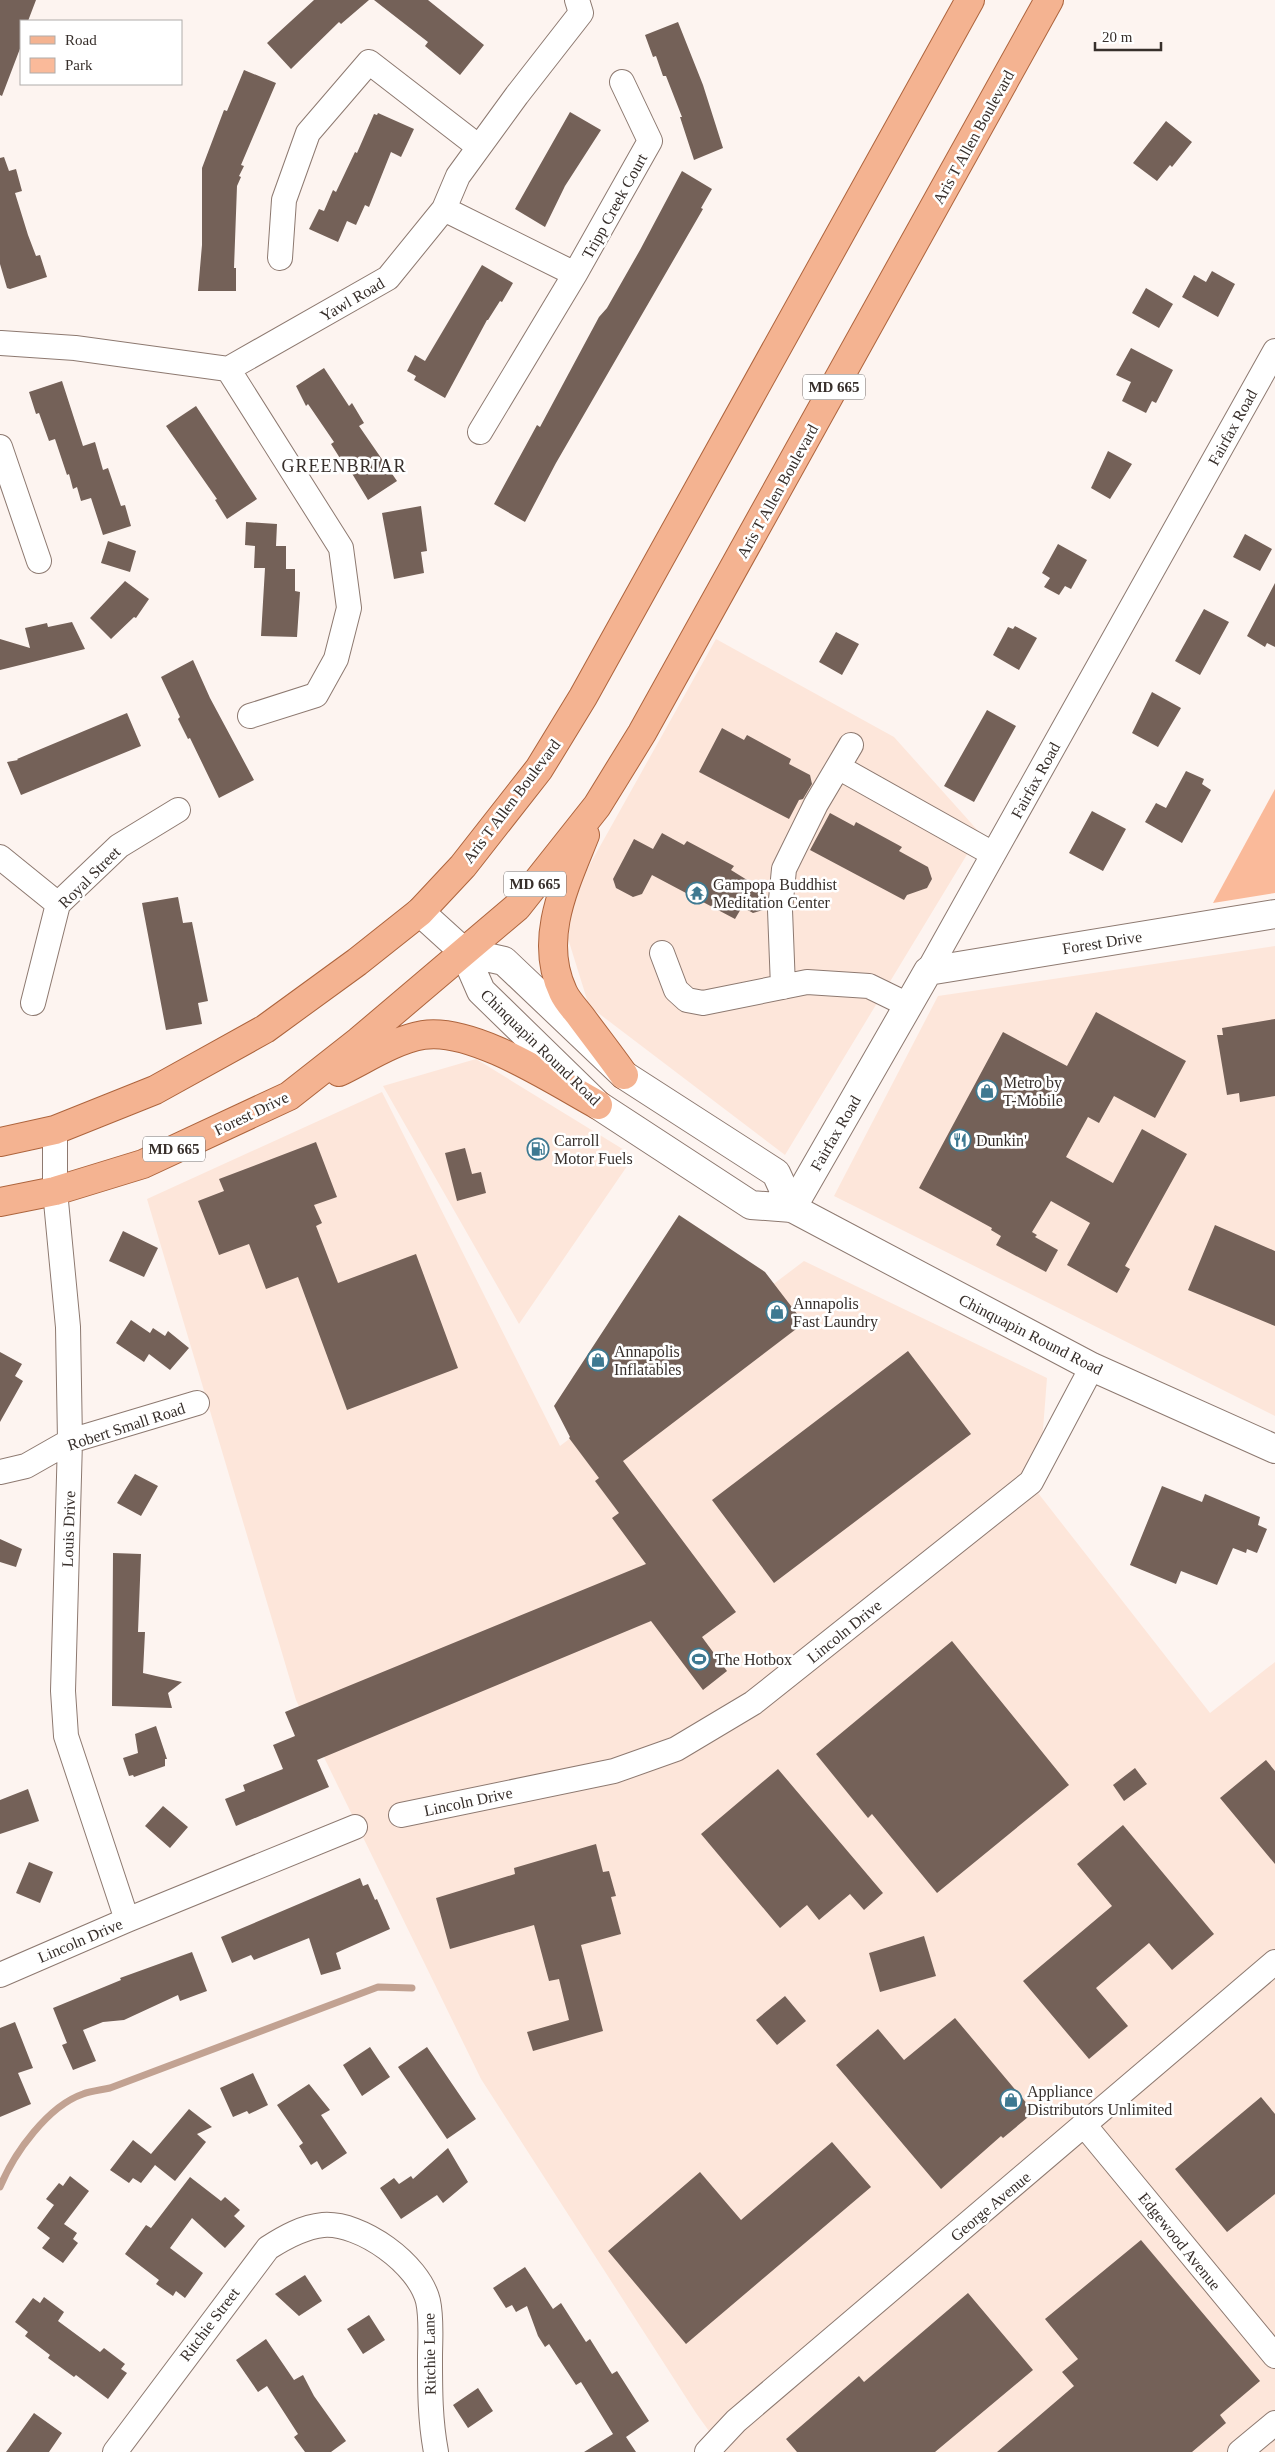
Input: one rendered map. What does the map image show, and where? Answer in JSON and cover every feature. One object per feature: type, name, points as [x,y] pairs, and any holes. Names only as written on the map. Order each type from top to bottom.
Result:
[{"type":"main road","name":"Aris T Allen Boulevard","points":[[420,912],[463,866],[539,769],[583,697],[970,0]]},
{"type":"main road","name":"Aris T Allen Boulevard","points":[[464,952],[517,908],[596,806],[642,733],[1049,0]]},
{"type":"main road","points":[[596,806],[561,896],[553,937],[555,969],[563,993],[624,1075]]},
{"type":"main road","name":"Chinquapin Round Road","points":[[420,912],[464,952],[481,990],[598,1105],[751,1204],[792,1208],[1092,1367],[1275,1449]]},
{"type":"main road","points":[[0,1142],[55,1130],[155,1090],[265,1029],[420,912]]},
{"type":"main road","name":"Forest Drive","points":[[928,971],[1275,914]]},
{"type":"main road","name":"Chinquapin Round Road","points":[[464,952],[504,961],[624,1075],[776,1173],[792,1208]]},
{"type":"main road","name":"Forest Drive","points":[[0,1202],[54,1191],[143,1164],[288,1096],[360,1041],[464,952]]},
{"type":"main road","name":"Fairfax Road","points":[[792,1208],[928,971]]},
{"type":"main road","points":[[288,1096],[400,1042],[424,1035],[452,1034],[485,1044],[598,1105]]},
{"type":"street","name":"Yawl Road","points":[[228,369],[388,278],[444,209],[458,176],[579,6]]},
{"type":"street","points":[[280,258],[284,200],[308,133],[369,62],[479,147]]},
{"type":"street","name":"Tripp Creek Court","points":[[480,432],[575,274],[650,141],[622,82]]},
{"type":"street","name":"Tripp Creek Court","points":[[444,209],[575,274]]},
{"type":"street","points":[[0,343],[74,348],[228,369],[342,548],[349,608],[336,659],[316,695],[250,716]]},
{"type":"street","name":"Fairfax Road","points":[[928,971],[1275,351]]},
{"type":"street","points":[[0,447],[38,560]]},
{"type":"street","points":[[783,987],[780,910],[784,869],[816,804],[851,745]]},
{"type":"street","points":[[838,767],[993,854]]},
{"type":"street","name":"Royal Street","points":[[33,1003],[58,904],[119,846],[178,810]]},
{"type":"street","points":[[0,857],[58,904]]},
{"type":"street","points":[[662,953],[676,990],[687,1000],[703,1003],[807,982],[868,986],[908,1006]]},
{"type":"street","name":"Louis Drive","points":[[55,1130],[54,1191],[68,1327],[70,1441],[63,1690],[66,1736],[127,1920]]},
{"type":"street","name":"Lincoln Drive","points":[[401,1815],[614,1771],[676,1749],[753,1703],[1031,1482],[1092,1367]]},
{"type":"street","name":"Robert Small Road","points":[[0,1472],[26,1466],[70,1441],[197,1403]]},
{"type":"street","name":"Lincoln Drive","points":[[0,1975],[127,1920],[355,1827]]},
{"type":"street","name":"George Avenue","points":[[707,2452],[736,2420],[1085,2126],[1275,1962]]},
{"type":"street","name":"Edgewood Avenue","points":[[1085,2126],[1275,2356]]},
{"type":"street","name":"Ritchie Street","points":[[115,2452],[268,2248],[285,2237],[305,2229],[325,2225]]},
{"type":"street","name":"Ritchie Lane","points":[[325,2225],[359,2232],[381,2244],[416,2276],[428,2300],[431,2426],[436,2452]]},
{"type":"street","points":[[1240,2452],[1275,2423]]},
{"type":"shaded area","points":[[716,639],[894,737],[980,833],[785,1155],[589,1006],[561,916]]},
{"type":"shaded area","points":[[1275,946],[1275,1416],[834,1196],[938,996]]},
{"type":"shaded area","points":[[476,1059],[634,1156],[519,1324],[383,1086]]},
{"type":"shaded area","points":[[382,1092],[560,1446],[804,1261],[1047,1378],[1038,1493],[1210,1713],[1275,1662],[1275,2452],[724,2452],[696,2413],[481,2079],[296,1700],[147,1199]]},
{"type":"green space","points":[[1275,789],[1275,893],[1213,903]]},
{"type":"building","points":[[0,0],[36,0],[28,20],[20,20],[20,49],[2,96],[0,95]]},
{"type":"building","points":[[314,0],[369,0],[341,24],[339,22],[291,69],[267,43]]},
{"type":"building","points":[[374,0],[428,0],[484,45],[460,75],[425,46],[428,42]]},
{"type":"building","points":[[678,22],[703,85],[723,148],[694,160],[680,117],[682,117],[666,76],[663,76],[656,56],[653,57],[645,35]]},
{"type":"building","points":[[244,70],[276,83],[241,165],[244,166],[237,186],[234,268],[236,268],[236,291],[198,291],[202,245],[202,168],[224,110],[227,111]]},
{"type":"building","points":[[570,112],[601,130],[565,186],[545,227],[515,209]]},
{"type":"building","points":[[378,113],[414,129],[401,157],[391,152],[369,207],[365,205],[356,225],[347,221],[338,242],[309,229],[319,209],[324,211],[333,190],[336,192],[355,152],[357,153],[374,114],[377,115]]},
{"type":"building","points":[[1166,121],[1192,142],[1172,167],[1170,165],[1157,181],[1133,163]]},
{"type":"building","points":[[4,157],[9,171],[16,169],[22,191],[15,193],[36,256],[40,255],[47,277],[10,289],[7,288],[0,264],[0,158]]},
{"type":"building","points":[[682,171],[712,189],[701,208],[703,209],[556,463],[525,522],[494,504],[537,425],[540,427],[599,317],[607,308],[640,250]]},
{"type":"building","points":[[482,265],[513,283],[502,302],[500,301],[487,320],[445,398],[414,380],[416,376],[407,371],[415,355],[425,361]]},
{"type":"building","points":[[1212,271],[1235,284],[1218,317],[1182,297],[1194,275],[1206,282]]},
{"type":"building","points":[[1146,288],[1173,304],[1159,328],[1132,313]]},
{"type":"building","points":[[1131,348],[1173,370],[1156,403],[1152,401],[1146,413],[1122,401],[1131,382],[1116,375]]},
{"type":"building","points":[[324,368],[349,406],[352,403],[364,423],[359,426],[397,481],[368,500],[345,462],[343,463],[331,444],[334,442],[308,404],[306,406],[296,386]]},
{"type":"building","points":[[62,381],[83,446],[95,442],[103,470],[108,468],[121,506],[125,505],[131,526],[103,535],[91,498],[81,501],[77,487],[73,489],[55,439],[49,441],[39,413],[36,414],[29,392]]},
{"type":"building","points":[[196,406],[257,499],[227,519],[215,500],[217,499],[166,426]]},
{"type":"building","points":[[1108,451],[1132,464],[1110,499],[1091,488]]},
{"type":"building","points":[[421,506],[427,551],[421,552],[424,573],[394,579],[382,513]]},
{"type":"building","points":[[246,522],[277,524],[276,546],[286,546],[286,569],[295,569],[295,591],[300,592],[297,637],[261,636],[265,568],[254,568],[255,546],[245,545]]},
{"type":"building","points":[[1245,534],[1272,549],[1260,571],[1233,557]]},
{"type":"building","points":[[108,541],[136,551],[130,572],[101,563]]},
{"type":"building","points":[[1058,544],[1087,560],[1071,589],[1065,586],[1059,595],[1044,587],[1050,578],[1042,573]]},
{"type":"building","points":[[125,581],[149,599],[136,618],[134,617],[111,639],[90,618]]},
{"type":"building","points":[[1275,583],[1275,647],[1267,643],[1265,647],[1247,636]]},
{"type":"building","points":[[1204,609],[1229,622],[1200,675],[1175,661]]},
{"type":"building","points":[[72,622],[85,649],[0,670],[0,639],[30,648],[25,628],[47,623],[48,627]]},
{"type":"building","points":[[1015,626],[1037,638],[1019,670],[993,655],[1008,627],[1013,629]]},
{"type":"building","points":[[836,632],[859,644],[842,675],[819,662]]},
{"type":"building","points":[[193,660],[210,698],[254,780],[219,798],[190,738],[188,739],[178,719],[180,717],[161,677]]},
{"type":"building","points":[[1152,692],[1181,708],[1158,747],[1132,733]]},
{"type":"building","points":[[987,710],[1016,726],[974,802],[944,786]]},
{"type":"building","points":[[127,713],[141,746],[21,795],[7,762],[18,760]]},
{"type":"building","points":[[722,728],[744,740],[747,735],[791,759],[789,764],[810,775],[812,784],[803,799],[799,800],[789,819],[699,772]]},
{"type":"building","points":[[1186,771],[1204,779],[1202,784],[1211,790],[1182,843],[1145,822],[1156,803],[1166,808]]},
{"type":"building","points":[[1092,811],[1126,829],[1103,871],[1069,853]]},
{"type":"building","points":[[830,813],[854,826],[856,822],[902,847],[899,851],[928,867],[932,879],[927,888],[907,895],[904,900],[810,850]]},
{"type":"building","points":[[662,833],[684,845],[687,841],[734,866],[731,870],[765,891],[767,900],[763,910],[753,913],[742,907],[735,919],[652,875],[642,894],[633,897],[616,888],[613,879],[634,839],[653,849]]},
{"type":"building","points":[[178,897],[183,923],[192,922],[208,1001],[198,1003],[202,1024],[166,1030],[142,903]]},
{"type":"building","points":[[1096,1012],[1186,1061],[1155,1118],[1114,1096],[1099,1123],[1088,1117],[1066,1157],[1113,1183],[1142,1129],[1187,1154],[1125,1266],[1130,1269],[1117,1293],[1067,1265],[1090,1223],[1051,1201],[1032,1232],[1037,1235],[1035,1237],[1058,1250],[1046,1272],[996,1245],[1001,1236],[991,1230],[992,1228],[919,1188],[1003,1032],[1067,1066]]},
{"type":"building","points":[[1275,1019],[1275,1096],[1240,1102],[1239,1093],[1227,1095],[1217,1035],[1223,1035],[1222,1028]]},
{"type":"building","points":[[316,1142],[337,1197],[314,1205],[322,1223],[316,1226],[338,1283],[416,1254],[458,1368],[347,1410],[298,1277],[266,1289],[249,1244],[219,1255],[198,1201],[224,1191],[219,1179]]},
{"type":"building","points":[[465,1148],[472,1174],[481,1172],[486,1193],[457,1201],[445,1153]]},
{"type":"building","points":[[679,1215],[765,1272],[804,1323],[623,1461],[736,1612],[702,1637],[727,1671],[703,1690],[651,1621],[317,1760],[329,1787],[236,1826],[225,1799],[245,1791],[243,1785],[283,1769],[273,1745],[295,1736],[285,1712],[646,1564],[612,1518],[619,1513],[595,1481],[599,1478],[569,1438],[554,1406]]},
{"type":"building","points":[[1215,1225],[1275,1251],[1275,1326],[1188,1290]]},
{"type":"building","points":[[123,1231],[158,1248],[144,1277],[109,1261]]},
{"type":"building","points":[[131,1320],[150,1333],[153,1328],[165,1336],[168,1331],[189,1348],[170,1370],[149,1354],[144,1362],[116,1343]]},
{"type":"building","points":[[908,1351],[971,1434],[774,1583],[712,1500]]},
{"type":"building","points":[[0,1352],[22,1364],[15,1376],[23,1381],[0,1422]]},
{"type":"building","points":[[135,1474],[158,1486],[141,1516],[117,1503]]},
{"type":"building","points":[[1162,1486],[1202,1502],[1205,1494],[1260,1517],[1258,1525],[1267,1529],[1257,1553],[1247,1549],[1246,1553],[1233,1548],[1217,1585],[1181,1571],[1176,1584],[1130,1565]]},
{"type":"building","points":[[0,1539],[22,1549],[16,1567],[0,1562]]},
{"type":"building","points":[[113,1553],[141,1554],[138,1632],[145,1632],[143,1673],[182,1682],[168,1693],[172,1708],[112,1706]]},
{"type":"building","points":[[952,1641],[1069,1785],[937,1893],[872,1814],[868,1818],[816,1754]]},
{"type":"building","points":[[156,1726],[167,1759],[165,1759],[165,1766],[134,1777],[133,1775],[129,1776],[123,1758],[138,1753],[135,1734]]},
{"type":"building","points":[[1266,1760],[1275,1771],[1275,1864],[1220,1798]]},
{"type":"building","points":[[1135,1768],[1147,1784],[1124,1801],[1113,1785]]},
{"type":"building","points":[[778,1769],[883,1893],[864,1910],[850,1894],[819,1920],[807,1905],[780,1928],[701,1834]]},
{"type":"building","points":[[28,1789],[39,1821],[0,1834],[0,1800]]},
{"type":"building","points":[[163,1806],[188,1827],[170,1848],[145,1826]]},
{"type":"building","points":[[1123,1825],[1214,1934],[1172,1970],[1149,1943],[1096,1988],[1128,2026],[1089,2059],[1023,1981],[1112,1906],[1077,1864]]},
{"type":"building","points":[[596,1844],[603,1872],[609,1871],[616,1896],[611,1897],[621,1934],[581,1945],[603,2031],[533,2051],[527,2032],[569,2020],[559,1979],[549,1981],[534,1925],[450,1949],[436,1898],[515,1874],[514,1868]]},
{"type":"building","points":[[29,1862],[53,1872],[40,1903],[16,1893]]},
{"type":"building","points":[[360,1878],[363,1886],[368,1884],[375,1900],[377,1899],[390,1929],[336,1953],[341,1969],[321,1975],[309,1938],[254,1960],[251,1955],[232,1963],[221,1937]]},
{"type":"building","points":[[924,1936],[936,1976],[880,1992],[869,1953]]},
{"type":"building","points":[[192,1952],[207,1991],[180,2001],[178,1995],[124,2020],[103,2022],[83,2030],[96,2061],[73,2070],[62,2045],[67,2043],[53,2008],[121,1980],[120,1978]]},
{"type":"building","points":[[785,1996],[806,2021],[777,2045],[756,2020]]},
{"type":"building","points":[[955,2018],[1034,2112],[1003,2138],[1001,2136],[941,2189],[836,2065],[878,2029],[904,2060]]},
{"type":"building","points":[[15,2022],[33,2068],[18,2073],[31,2104],[0,2117],[0,2028]]},
{"type":"building","points":[[370,2047],[390,2077],[362,2096],[343,2065]]},
{"type":"building","points":[[427,2047],[476,2119],[447,2139],[398,2067]]},
{"type":"building","points":[[253,2073],[268,2105],[249,2114],[247,2111],[233,2117],[220,2088]]},
{"type":"building","points":[[309,2084],[330,2110],[321,2115],[347,2153],[322,2170],[317,2161],[311,2165],[299,2146],[303,2143],[277,2105]]},
{"type":"building","points":[[1261,2097],[1275,2114],[1275,2194],[1227,2232],[1175,2169]]},
{"type":"building","points":[[189,2109],[212,2127],[197,2134],[206,2142],[175,2181],[155,2165],[141,2183],[133,2178],[129,2183],[110,2170],[133,2140],[151,2154]]},
{"type":"building","points":[[832,2142],[871,2187],[686,2344],[608,2251],[700,2172],[741,2220]]},
{"type":"building","points":[[448,2148],[468,2182],[443,2203],[437,2195],[401,2219],[380,2188],[394,2178],[399,2184],[411,2176],[413,2179]]},
{"type":"building","points":[[70,2176],[89,2191],[64,2224],[77,2233],[73,2239],[78,2243],[63,2263],[42,2248],[50,2238],[37,2228],[54,2205],[46,2199],[59,2183],[63,2186]]},
{"type":"building","points":[[190,2177],[221,2201],[225,2197],[240,2210],[234,2216],[245,2226],[225,2248],[192,2218],[170,2248],[203,2273],[185,2298],[176,2291],[173,2296],[156,2284],[159,2280],[125,2254],[146,2225],[151,2228]]},
{"type":"building","points":[[1141,2240],[1260,2381],[1220,2415],[1226,2423],[1192,2452],[997,2452],[1074,2386],[1062,2372],[1078,2359],[1045,2319]]},
{"type":"building","points":[[525,2267],[553,2309],[561,2303],[586,2342],[590,2339],[612,2374],[617,2371],[649,2421],[626,2437],[636,2452],[584,2452],[613,2434],[581,2382],[576,2385],[549,2344],[545,2347],[538,2336],[527,2306],[516,2312],[512,2305],[506,2308],[493,2288]]},
{"type":"building","points":[[305,2275],[322,2301],[299,2316],[275,2294]]},
{"type":"building","points":[[968,2293],[1033,2370],[935,2452],[797,2452],[786,2439],[859,2376],[864,2382]]},
{"type":"building","points":[[44,2297],[64,2312],[58,2321],[100,2352],[104,2348],[125,2364],[121,2369],[127,2373],[108,2399],[76,2375],[74,2377],[48,2358],[50,2355],[25,2336],[28,2332],[15,2322],[33,2298],[40,2303]]},
{"type":"building","points":[[369,2315],[385,2340],[363,2354],[347,2329]]},
{"type":"building","points":[[266,2339],[294,2380],[303,2375],[314,2396],[346,2441],[331,2452],[305,2452],[294,2437],[298,2434],[267,2386],[258,2392],[236,2360]]},
{"type":"building","points":[[478,2388],[493,2411],[468,2428],[453,2405]]},
{"type":"building","points":[[34,2413],[62,2433],[49,2452],[6,2452]]},
{"type":"waterway","points":[[0,2187],[14,2160],[34,2132],[57,2109],[70,2100],[86,2093],[110,2088],[378,1987],[412,1988]]},
{"type":"place","name":"Gampopa Buddhist Meditation Center","points":[[697,893]]},
{"type":"place","name":"Metro by T-Mobile","points":[[987,1091]]},
{"type":"place","name":"Dunkin'","points":[[960,1140]]},
{"type":"place","name":"Carroll Motor Fuels","points":[[538,1149]]},
{"type":"place","name":"Annapolis Fast Laundry","points":[[777,1312]]},
{"type":"place","name":"Annapolis Inflatables","points":[[598,1360]]},
{"type":"place","name":"The Hotbox","points":[[699,1659]]},
{"type":"place","name":"Appliance Distributors Unlimited","points":[[1011,2100]]},
{"type":"district","name":"GREENBRIAR","points":[[344,466]]}]
